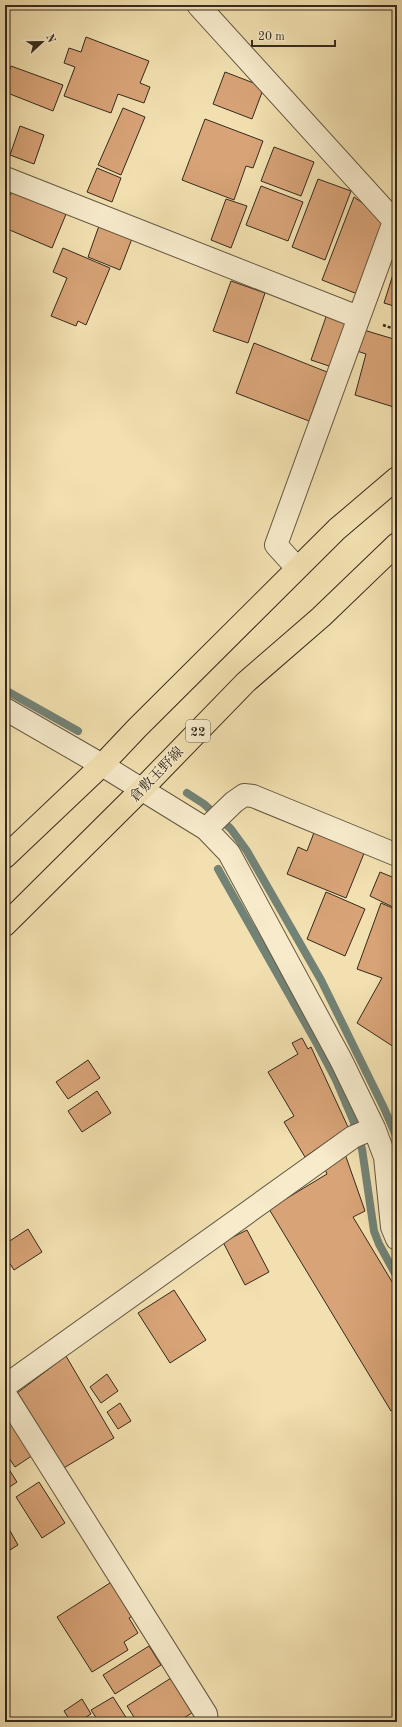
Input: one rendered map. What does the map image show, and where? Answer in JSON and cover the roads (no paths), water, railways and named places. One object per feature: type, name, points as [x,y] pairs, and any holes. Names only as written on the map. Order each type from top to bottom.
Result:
[{"type":"main road","points":[[5,857],[102,765],[137,728],[337,529],[397,478]]},
{"type":"main road","name":"倉敷玉野線","points":[[5,925],[142,789],[246,682],[321,617],[397,544]]},
{"type":"street","points":[[198,5],[396,219],[358,317],[276,545],[297,568]]},
{"type":"street","points":[[5,178],[358,317]]},
{"type":"street","points":[[5,709],[142,789],[215,820],[229,853],[341,1060],[363,1132],[385,1157],[392,1227],[397,1239]]},
{"type":"street","points":[[215,820],[234,802],[244,795],[253,796],[397,855]]},
{"type":"street","points":[[5,1386],[363,1132]]},
{"type":"street","points":[[5,1394],[206,1714],[206,1722]]},
{"type":"waterway","points":[[5,690],[78,731]]},
{"type":"waterway","points":[[187,793],[204,804],[231,829],[247,851],[321,980],[384,1108],[397,1138]]},
{"type":"waterway","points":[[218,869],[336,1080],[353,1120],[362,1149],[374,1231],[379,1244],[397,1277]]}]
